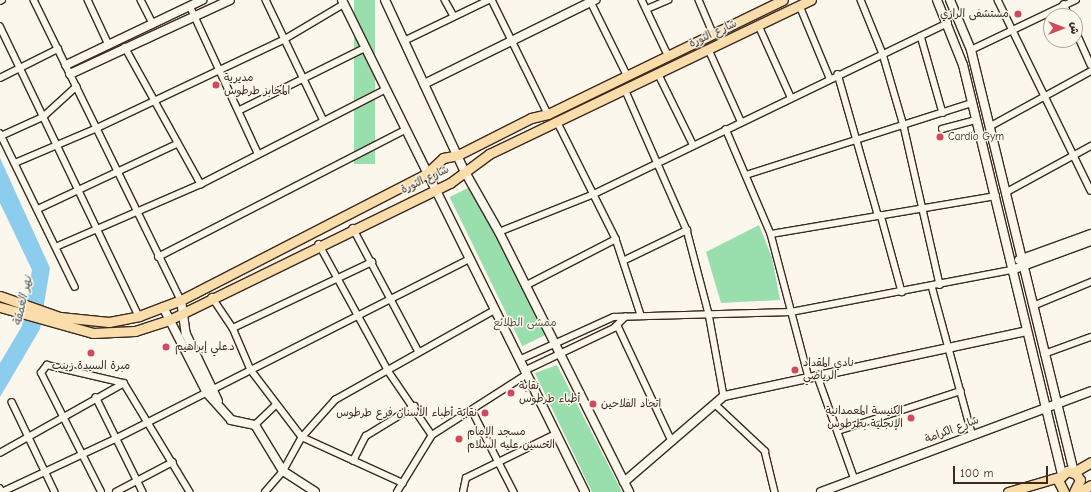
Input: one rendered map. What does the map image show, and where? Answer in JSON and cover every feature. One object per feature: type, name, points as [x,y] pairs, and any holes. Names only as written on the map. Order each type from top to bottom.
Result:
[{"type":"main road","name":"شارع الثورة","points":[[60,321],[109,322],[139,316],[181,300],[426,174],[439,160],[458,155],[530,118],[548,114],[667,53],[783,0]]},
{"type":"main road","name":"شارع الثورة","points":[[60,321],[83,332],[114,333],[135,331],[169,320],[212,297],[433,189],[465,172],[489,154],[811,0]]},
{"type":"main road","points":[[0,296],[60,321]]},
{"type":"main road","points":[[0,307],[60,321]]},
{"type":"main road","points":[[1008,492],[1074,472],[1091,462]]},
{"type":"main road","points":[[1074,472],[1080,480],[1077,491]]},
{"type":"main road","points":[[1061,475],[1059,486],[1064,492]]},
{"type":"main road","points":[[1077,491],[1091,485]]},
{"type":"street","points":[[34,0],[95,129],[118,173],[158,257],[181,300],[181,313],[186,334],[210,391]]},
{"type":"street","points":[[88,0],[110,45]]},
{"type":"street","points":[[141,0],[153,24]]},
{"type":"street","points":[[66,65],[202,0]]},
{"type":"street","points":[[70,74],[125,47],[196,18],[230,0]]},
{"type":"street","points":[[266,0],[322,119]]},
{"type":"street","points":[[385,0],[465,172],[499,232],[557,355],[629,492]]},
{"type":"street","points":[[446,0],[454,16]]},
{"type":"street","points":[[404,41],[489,0]]},
{"type":"street","points":[[492,0],[548,114]]},
{"type":"street","points":[[642,0],[667,53]]},
{"type":"street","points":[[646,9],[668,0]]},
{"type":"street","points":[[699,0],[713,33]]},
{"type":"street","points":[[861,0],[883,54],[904,126],[924,207],[940,285]]},
{"type":"street","points":[[937,0],[948,23],[972,103],[996,196],[1011,267],[1061,475]]},
{"type":"street","points":[[950,0],[971,50],[991,126],[1044,354],[1074,472]]},
{"type":"street","points":[[998,0],[1046,96],[1091,192]]},
{"type":"street","points":[[971,50],[1013,31],[1064,4],[1076,0]]},
{"type":"street","points":[[424,84],[512,39],[592,1],[626,73]]},
{"type":"street","points":[[15,163],[95,129],[285,39],[343,2],[433,189],[470,259],[493,311],[585,492]]},
{"type":"street","points":[[1064,4],[1066,8]]},
{"type":"street","points":[[190,6],[240,110],[258,153]]},
{"type":"street","points":[[800,6],[830,78]]},
{"type":"street","points":[[499,232],[594,194],[655,162],[948,23]]},
{"type":"street","points":[[0,26],[139,316]]},
{"type":"street","points":[[759,26],[791,97]]},
{"type":"street","points":[[921,36],[943,113]]},
{"type":"street","points":[[125,47],[153,101],[201,184]]},
{"type":"street","points":[[1083,47],[1091,65]]},
{"type":"street","points":[[240,110],[365,48]]},
{"type":"street","points":[[0,78],[58,49]]},
{"type":"street","points":[[709,50],[741,121]]},
{"type":"street","points":[[991,126],[1091,71]]},
{"type":"street","points":[[658,73],[693,144]]},
{"type":"street","points":[[838,74],[859,139],[902,292]]},
{"type":"street","points":[[75,287],[58,246],[1,134],[43,117],[76,87]]},
{"type":"street","points":[[625,89],[655,162],[687,230],[709,314],[724,396]]},
{"type":"street","points":[[58,246],[98,232],[201,184],[322,119],[385,90]]},
{"type":"street","points":[[746,175],[904,126],[972,103]]},
{"type":"street","points":[[942,129],[976,120]]},
{"type":"street","points":[[557,121],[616,239],[625,260],[641,315]]},
{"type":"street","points":[[726,128],[771,234],[809,378]]},
{"type":"street","points":[[158,257],[405,130]]},
{"type":"street","points":[[38,209],[118,173],[177,144]]},
{"type":"street","points":[[1006,192],[1091,146]]},
{"type":"street","points":[[771,234],[880,214],[996,196]]},
{"type":"street","points":[[353,228],[419,352]]},
{"type":"street","points":[[625,260],[687,230]]},
{"type":"street","points":[[1023,263],[1091,234]]},
{"type":"street","points":[[525,286],[616,239]]},
{"type":"street","points":[[519,360],[610,318],[641,315],[791,312],[940,285],[1011,267],[1091,241]]},
{"type":"street","points":[[319,244],[338,278],[355,315],[389,372],[415,406],[432,434]]},
{"type":"street","points":[[0,488],[2,492],[115,439],[355,315],[392,301],[470,259]]},
{"type":"street","points":[[233,328],[372,262]]},
{"type":"street","points":[[1033,306],[1091,282]]},
{"type":"street","points":[[932,286],[972,433]]},
{"type":"street","points":[[212,297],[233,328],[251,370],[275,406],[302,437],[403,483]]},
{"type":"street","points":[[163,307],[210,391],[231,420],[255,426],[283,471],[315,492]]},
{"type":"street","points":[[265,492],[283,471],[302,437],[335,400],[389,372],[419,352],[493,311]]},
{"type":"street","points":[[397,492],[432,434],[472,410],[525,373],[557,355],[618,326],[625,317]]},
{"type":"street","points":[[618,326],[671,439]]},
{"type":"street","points":[[624,482],[671,439],[724,396],[949,350],[1026,331]]},
{"type":"street","points":[[1044,354],[1091,337]]},
{"type":"street","points":[[101,492],[41,373],[47,365],[124,383],[190,492]]},
{"type":"street","points":[[818,377],[856,480]]},
{"type":"street","points":[[0,453],[64,419],[96,397],[124,383]]},
{"type":"street","points":[[838,431],[961,391]]},
{"type":"street","name":"شارع الكرامة","points":[[821,492],[856,480],[972,433],[1044,408],[1057,405],[1091,391]]},
{"type":"street","points":[[96,397],[115,439],[144,492]]},
{"type":"street","points":[[12,402],[55,492]]},
{"type":"street","points":[[715,404],[764,452],[775,492]]},
{"type":"street","points":[[255,426],[275,406]]},
{"type":"street","points":[[354,461],[366,436],[415,406]]},
{"type":"street","points":[[472,410],[514,492]]},
{"type":"street","points":[[463,492],[466,478],[556,434]]},
{"type":"street","points":[[116,492],[173,462]]},
{"type":"green space","points":[[354,0],[375,0],[375,164],[354,164]]},
{"type":"green space","name":"ممشى الطلائع","points":[[472,186],[545,335],[522,346],[450,197]]},
{"type":"green space","points":[[759,225],[772,258],[780,300],[721,303],[706,252]]},
{"type":"green space","points":[[557,365],[622,492],[592,492],[535,373]]},
{"type":"water","points":[[0,158],[50,268],[40,329],[0,397],[0,363],[22,326],[32,270],[0,203]]},
{"type":"place","name":"مستشفى الرازي","points":[[1018,14]]},
{"type":"place","name":"مديرية المخابز طرطوس","points":[[216,85]]},
{"type":"place","name":"Cardio Gym","points":[[940,137]]},
{"type":"place","name":"د.علي إبراهيم","points":[[166,347]]},
{"type":"place","name":"مبرة السيدة زينب","points":[[91,353]]},
{"type":"place","name":"نادي المقداد الرياضي","points":[[795,370]]},
{"type":"place","name":"نقابة أطباء طرطوس","points":[[511,393]]},
{"type":"place","name":"اتحاد الفلاحين","points":[[593,404]]},
{"type":"place","name":"نقابة أطباء الأسنان فرع طرطوس","points":[[485,413]]},
{"type":"place","name":"الكنيسة المعمدانية الإنجلية بطرطوس","points":[[911,418]]},
{"type":"place","name":"مسجد الإمام الحسين عليه السلام","points":[[459,439]]},
{"type":"water label","name":"نهر الغمقة","points":[[23,301]]}]
